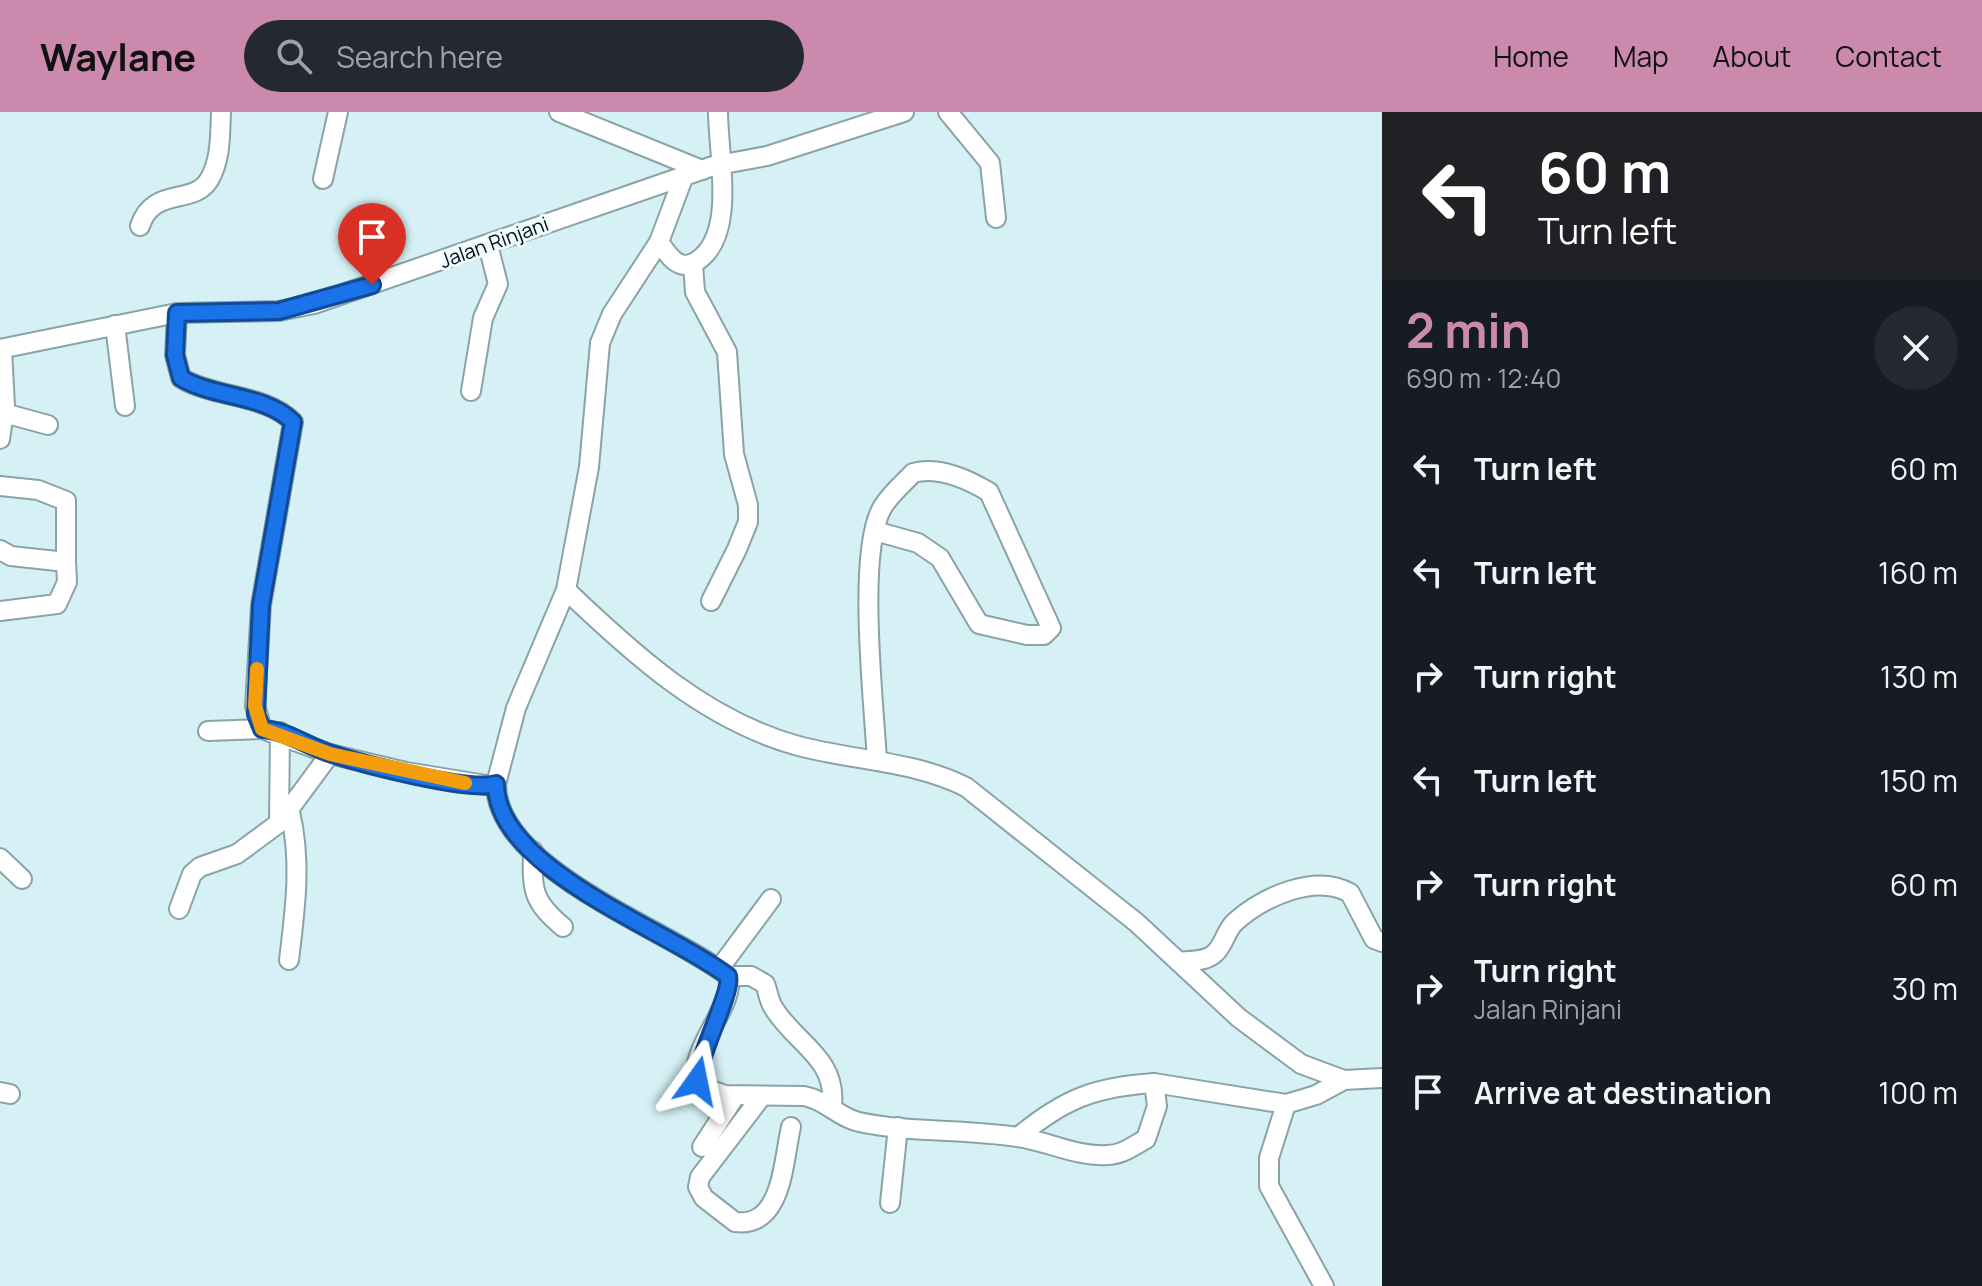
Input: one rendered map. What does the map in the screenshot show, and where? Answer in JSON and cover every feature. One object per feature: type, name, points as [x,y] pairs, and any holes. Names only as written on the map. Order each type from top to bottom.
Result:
[{"type":"street","points":[[140,226],[145,212],[154,204],[202,188],[209,180],[218,153],[221,112]]},
{"type":"street","points":[[323,179],[338,112]]},
{"type":"street","points":[[561,112],[604,121],[702,170]]},
{"type":"street","points":[[659,242],[671,259],[680,265],[693,264],[713,248],[719,231],[721,164],[718,112]]},
{"type":"street","name":"Jalan Rinjani","points":[[1,349],[177,313],[279,311],[304,306],[702,170],[767,156],[904,112]]},
{"type":"street","points":[[948,112],[990,163],[996,218]]},
{"type":"street","points":[[683,178],[659,242],[612,314],[600,343],[589,467],[566,590],[516,708],[496,784],[496,799],[516,835],[591,895],[724,973],[751,976],[765,984],[772,1006],[824,1063],[833,1093],[832,1106]]},
{"type":"street","points":[[471,391],[483,318],[498,284],[488,245]]},
{"type":"street","points":[[693,264],[695,292],[727,352],[734,454],[748,505],[742,535],[711,601]]},
{"type":"street","points":[[177,313],[175,355],[181,378],[196,388],[269,408],[293,422],[261,605],[255,706],[271,731],[284,818],[297,842],[298,871],[289,960]]},
{"type":"street","points":[[115,325],[125,406]]},
{"type":"street","points":[[0,439],[4,413],[1,349]]},
{"type":"street","points":[[4,413],[48,425]]},
{"type":"street","points":[[875,531],[918,543],[940,558],[979,624],[1027,635],[1049,632],[1048,617],[989,492],[968,480],[926,469],[913,473],[881,510],[875,531],[869,629],[877,761]]},
{"type":"street","points":[[0,486],[38,490],[66,501],[67,582],[57,604],[0,611]]},
{"type":"street","points":[[0,550],[11,556],[66,562]]},
{"type":"street","points":[[566,590],[641,662],[730,719],[795,745],[937,773],[966,787],[1137,923],[1239,1018],[1301,1064],[1344,1080],[1382,1078]]},
{"type":"street","points":[[208,731],[271,731],[330,754],[406,772],[483,786],[496,784]]},
{"type":"street","points":[[179,909],[192,874],[200,867],[237,854],[284,818],[330,754]]},
{"type":"street","points":[[533,851],[533,890],[537,903],[563,927]]},
{"type":"street","points":[[0,858],[22,879]]},
{"type":"street","points":[[1179,962],[1204,960],[1216,953],[1234,922],[1292,889],[1313,884],[1327,884],[1350,893],[1374,939],[1382,942]]},
{"type":"street","points":[[771,899],[724,973],[729,990],[705,1041],[697,1081],[714,1093],[804,1096],[832,1106],[858,1122],[1018,1137],[1087,1155],[1118,1154],[1146,1139],[1157,1106],[1154,1083]]},
{"type":"street","points":[[1018,1137],[1042,1117],[1079,1096],[1122,1085],[1154,1083],[1286,1104],[1316,1095],[1344,1080]]},
{"type":"street","points":[[702,1147],[735,1096]]},
{"type":"street","points":[[762,1096],[700,1177],[698,1187],[704,1198],[735,1222],[748,1222],[767,1214],[778,1186],[791,1127]]},
{"type":"street","points":[[1286,1104],[1269,1158],[1269,1186],[1324,1286]]},
{"type":"street","points":[[890,1203],[898,1127]]},
{"type":"slow traffic","points":[[257,669],[255,706],[262,729],[280,732],[330,754],[465,783]]},
{"type":"route","points":[[372,285],[314,304],[279,311],[177,313],[175,355],[177,373],[181,378],[196,388],[269,408],[286,415],[293,422],[284,481],[269,542],[261,605],[255,706],[262,729],[280,732],[330,754],[406,772],[483,786],[496,784],[496,799],[516,835],[547,864],[591,895],[728,976],[729,990],[705,1041],[697,1081]]}]
